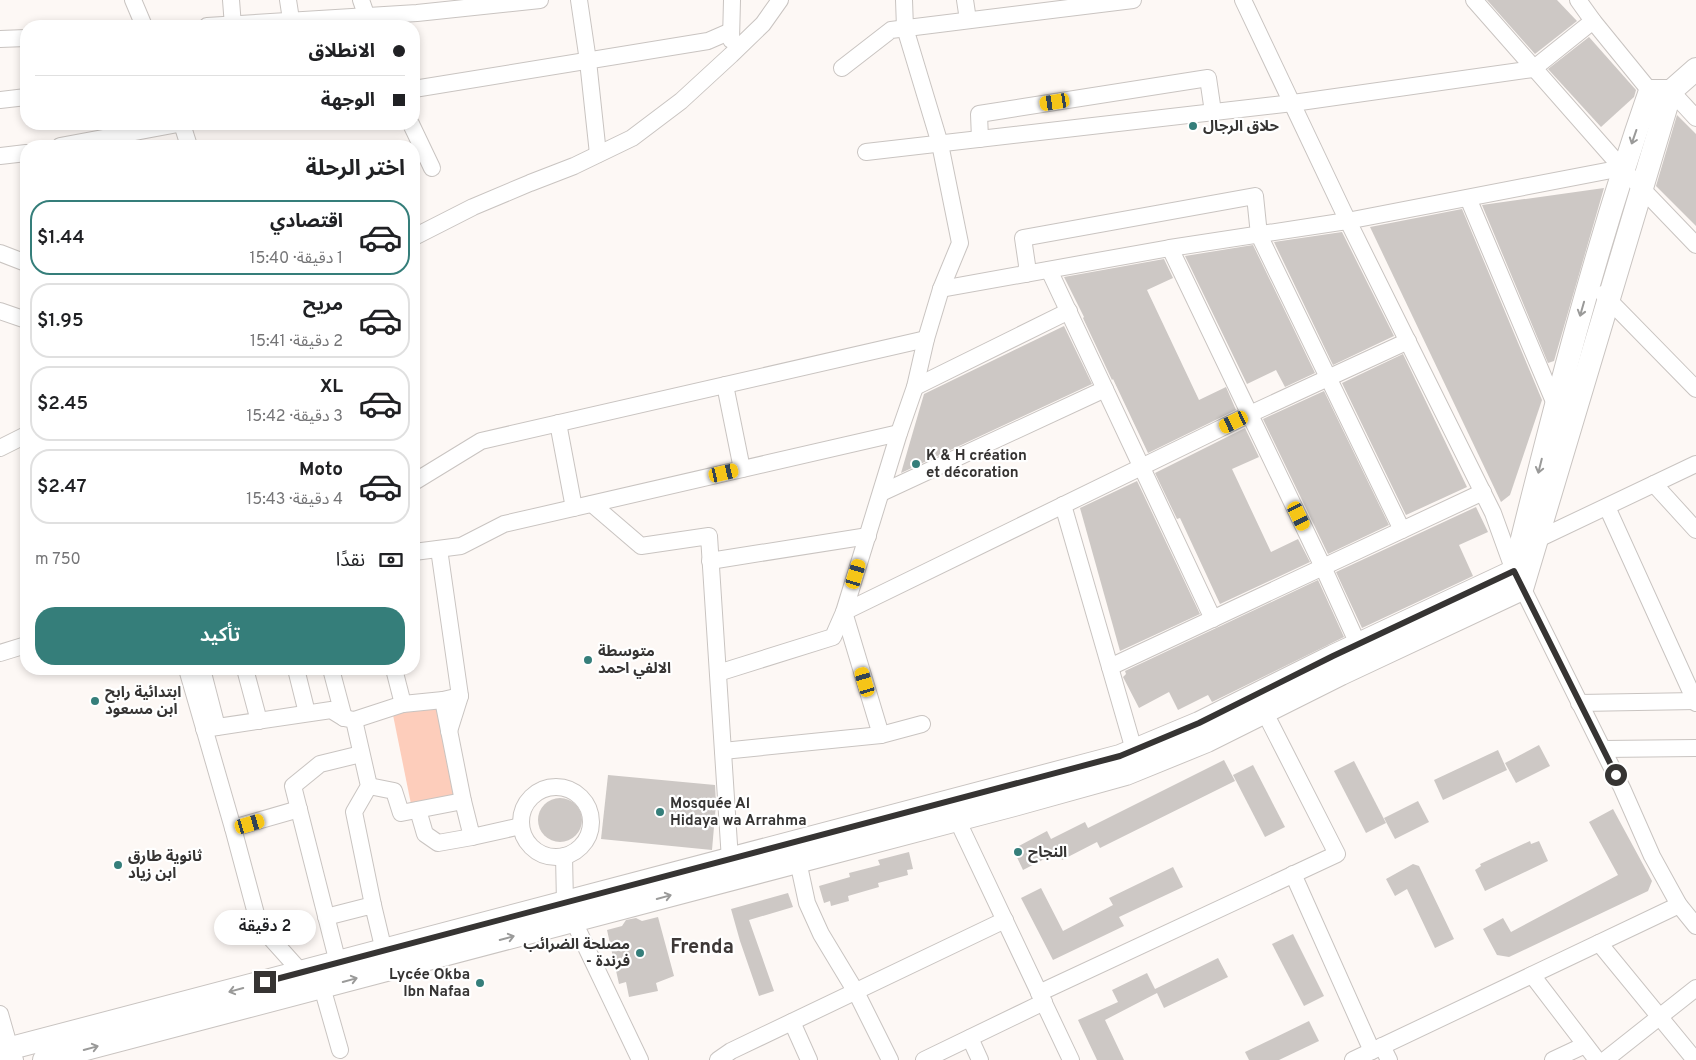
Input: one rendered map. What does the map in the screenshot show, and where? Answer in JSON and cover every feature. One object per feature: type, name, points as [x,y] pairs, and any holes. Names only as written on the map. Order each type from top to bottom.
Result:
[{"type":"street","points":[[133,0],[141,20]]},
{"type":"street","points":[[231,0],[233,20]]},
{"type":"street","points":[[288,0],[291,20]]},
{"type":"street","points":[[360,0],[368,20]]},
{"type":"street","points":[[375,20],[540,0]]},
{"type":"street","points":[[579,0],[598,154]]},
{"type":"street","points":[[731,55],[732,0]]},
{"type":"street","points":[[420,234],[481,204],[530,182],[574,166],[632,138],[681,101],[731,55],[763,24],[780,0]]},
{"type":"street","points":[[718,673],[833,637],[844,612],[915,387],[926,339],[941,289],[960,243],[940,144],[905,28],[904,0]]},
{"type":"street","points":[[965,0],[968,20]]},
{"type":"street","points":[[842,68],[891,30],[1133,0]]},
{"type":"street","points":[[1243,0],[1347,221],[1483,492],[1493,513],[1518,580],[1622,788],[1652,856],[1679,905],[1696,926]]},
{"type":"street","points":[[1474,0],[1622,168],[1696,245]]},
{"type":"street","points":[[1578,0],[1593,21],[1660,91],[1696,118]]},
{"type":"street","points":[[866,152],[1292,103],[1533,69],[1593,21]]},
{"type":"street","points":[[420,88],[708,41],[731,31]]},
{"type":"street","points":[[0,39],[20,38]]},
{"type":"street","points":[[1518,580],[1555,404],[1622,168],[1660,91],[1696,69]]},
{"type":"street","points":[[980,139],[978,114],[1208,78],[1213,112]]},
{"type":"street","points":[[953,811],[1134,750],[1199,723],[1260,703],[1518,580],[1536,540],[1641,188],[1660,91]]},
{"type":"street","points":[[0,100],[20,98]]},
{"type":"street","points":[[92,140],[146,130]]},
{"type":"street","points":[[420,143],[432,168]]},
{"type":"street","points":[[0,156],[20,154]]},
{"type":"street","points":[[941,289],[1170,248],[1347,221],[1622,168]]},
{"type":"street","points":[[1026,274],[1023,238],[1255,196],[1259,235],[1402,530]]},
{"type":"street","points":[[1468,198],[1555,404]]},
{"type":"street","points":[[1170,248],[1323,567],[1362,653]]},
{"type":"street","points":[[0,253],[20,261]]},
{"type":"street","points":[[1049,270],[1213,619]]},
{"type":"street","points":[[1590,281],[1696,389]]},
{"type":"street","points":[[0,311],[20,318]]},
{"type":"street","points":[[915,387],[1069,312]]},
{"type":"street","points":[[420,478],[481,441],[926,339]]},
{"type":"street","points":[[844,612],[1250,414],[1408,341]]},
{"type":"street","points":[[725,385],[742,469]]},
{"type":"street","points":[[881,493],[1105,389]]},
{"type":"street","points":[[558,423],[574,508]]},
{"type":"street","points":[[420,551],[461,546],[504,524],[899,433]]},
{"type":"street","points":[[0,448],[20,439]]},
{"type":"street","points":[[1536,540],[1696,464]]},
{"type":"street","points":[[1654,484],[1696,530]]},
{"type":"street","points":[[1110,667],[1483,492]]},
{"type":"street","points":[[592,504],[641,546],[709,536],[730,860]]},
{"type":"street","points":[[1063,505],[1134,750]]},
{"type":"street","points":[[1579,703],[1696,702],[1606,506]]},
{"type":"street","points":[[710,561],[868,536]]},
{"type":"street","points":[[439,548],[460,696],[449,731]]},
{"type":"street","points":[[844,612],[881,735]]},
{"type":"street","points":[[0,653],[20,647]]},
{"type":"street","points":[[189,675],[210,728]]},
{"type":"street","points":[[203,675],[210,728],[233,828],[259,925],[302,973]]},
{"type":"street","points":[[246,675],[259,720]]},
{"type":"street","points":[[297,675],[307,714]]},
{"type":"street","points":[[333,675],[361,754],[369,786],[354,812],[384,951]]},
{"type":"street","points":[[396,675],[403,704]]},
{"type":"street","points":[[210,728],[331,710],[349,719],[403,704],[443,700],[460,696]]},
{"type":"street","points":[[443,700],[472,837]]},
{"type":"street","points":[[0,1014],[8,1053],[384,951],[570,912],[953,811],[1126,774],[1207,741],[1260,703]]},
{"type":"street","points":[[924,1060],[970,1038],[1042,998],[1337,854],[1260,703]]},
{"type":"street","points":[[723,751],[881,735],[922,724]]},
{"type":"street","points":[[1603,749],[1696,748]]},
{"type":"street","points":[[338,963],[293,786],[320,764],[361,754]]},
{"type":"street","points":[[369,786],[394,792],[401,813],[463,801]]},
{"type":"street","points":[[555,786],[577,793],[585,801],[590,811],[592,823],[589,834],[583,844],[574,852],[564,856],[552,857],[541,854],[531,847],[524,838],[521,814],[525,804],[533,794],[543,788],[555,786]]},
{"type":"street","points":[[233,828],[299,809]]},
{"type":"street","points":[[418,810],[425,834],[438,843],[521,826]]},
{"type":"street","points":[[953,811],[1071,1060]]},
{"type":"street","points":[[44,1060],[322,987],[570,912],[730,860],[797,852]]},
{"type":"street","points":[[797,852],[807,903],[821,934],[856,992],[890,1060]]},
{"type":"street","points":[[564,856],[570,912],[640,1060]]},
{"type":"street","points":[[1293,874],[1381,1052]]},
{"type":"street","points":[[326,917],[373,905]]},
{"type":"street","points":[[1353,1060],[1381,1052],[1532,975],[1679,905]]},
{"type":"street","points":[[718,1060],[732,1051],[1005,920]]},
{"type":"street","points":[[1599,943],[1694,1060]]},
{"type":"street","points":[[1532,975],[1597,1060]]},
{"type":"street","points":[[322,987],[340,1050]]},
{"type":"street","points":[[1605,1060],[1696,988]]},
{"type":"street","points":[[792,1022],[808,1060]]},
{"type":"street","points":[[970,1038],[980,1060]]},
{"type":"street","points":[[1553,1060],[1585,1045]]},
{"type":"shaded area","points":[[440,705],[458,795],[411,804],[393,715]]},
{"type":"building","points":[[1487,0],[1557,0],[1577,21],[1535,54]]},
{"type":"building","points":[[1589,37],[1636,90],[1634,97],[1601,127],[1548,69]]},
{"type":"building","points":[[1677,115],[1696,134],[1696,226],[1656,186]]},
{"type":"building","points":[[1604,188],[1554,361],[1548,363],[1482,205]]},
{"type":"building","points":[[1462,209],[1542,400],[1510,495],[1501,502],[1370,227]]},
{"type":"building","points":[[1342,232],[1394,336],[1333,365],[1274,242]]},
{"type":"building","points":[[1253,245],[1315,373],[1285,387],[1276,370],[1247,384],[1185,256]]},
{"type":"building","points":[[1164,259],[1173,278],[1147,290],[1199,400],[1226,387],[1236,410],[1148,453],[1064,277]]},
{"type":"building","points":[[1064,326],[1092,384],[901,473],[924,394]]},
{"type":"building","points":[[1403,354],[1467,487],[1406,515],[1342,383]]},
{"type":"building","points":[[1324,391],[1389,525],[1328,554],[1263,419]]},
{"type":"building","points":[[1245,428],[1259,457],[1232,469],[1271,552],[1298,539],[1310,562],[1220,604],[1180,518],[1177,519],[1155,473]]},
{"type":"building","points":[[1137,481],[1200,614],[1120,651],[1080,508]]},
{"type":"building","points":[[1476,507],[1488,532],[1459,545],[1473,576],[1362,628],[1336,572]]},
{"type":"building","points":[[1318,580],[1344,637],[1212,702],[1208,695],[1178,710],[1169,692],[1139,708],[1123,677],[1126,674],[1125,671]]},
{"type":"building","points":[[1539,745],[1550,766],[1516,783],[1505,763]]},
{"type":"building","points":[[1498,750],[1507,770],[1443,800],[1434,780]]},
{"type":"building","points":[[1224,760],[1235,781],[1100,848],[1097,842],[1062,860],[1058,852],[1023,870],[1013,849],[1047,831],[1051,839],[1085,822],[1088,828]]},
{"type":"building","points":[[1354,761],[1386,823],[1366,833],[1334,771]]},
{"type":"building","points":[[1253,765],[1285,827],[1265,837],[1233,775]]},
{"type":"building","name":"Mosquée Al Hidaya wa Arrahma","points":[[608,775],[715,785],[716,804],[712,850],[601,839]]},
{"type":"building","points":[[556,798],[564,798],[576,804],[582,820],[576,836],[564,842],[556,842],[544,836],[538,824],[538,816],[544,804]]},
{"type":"building","points":[[1418,801],[1429,822],[1395,839],[1384,818]]},
{"type":"building","points":[[1613,809],[1652,881],[1648,891],[1509,957],[1497,955],[1483,929],[1503,918],[1511,932],[1618,875],[1589,822]]},
{"type":"building","points":[[1530,841],[1531,844],[1539,841],[1548,861],[1485,891],[1475,870],[1481,866],[1480,864]]},
{"type":"building","points":[[909,852],[913,869],[907,870],[908,875],[878,883],[879,887],[848,896],[849,901],[831,906],[830,901],[824,903],[819,886],[850,877],[849,873],[880,865],[878,860]]},
{"type":"building","points":[[1413,864],[1419,866],[1454,939],[1435,948],[1407,889],[1395,896],[1386,879]]},
{"type":"building","points":[[1173,867],[1183,887],[1119,917],[1124,926],[1053,960],[1021,898],[1041,888],[1063,931],[1113,905],[1109,898]]},
{"type":"building","points":[[788,893],[793,907],[749,920],[774,991],[759,996],[731,909]]},
{"type":"building","name":"مصلحة الضرائب - فرندة","points":[[658,917],[674,976],[656,983],[658,991],[629,997],[626,982],[619,984],[607,930],[622,926],[626,920],[636,918],[642,921]]},
{"type":"building","points":[[1293,934],[1324,996],[1304,1006],[1272,944]]},
{"type":"building","points":[[1218,958],[1228,977],[1164,1008],[1157,993],[1105,1020],[1124,1060],[1097,1060],[1078,1020],[1118,1002],[1112,990],[1147,973],[1155,989]]},
{"type":"building","points":[[1309,1021],[1319,1041],[1279,1060],[1249,1060],[1245,1052]]},
{"type":"place","name":"حلاق الرجال","points":[[1193,126]]},
{"type":"place","name":"K & H création et décoration","points":[[916,464]]},
{"type":"place","name":"متوسطة الالفي احمد","points":[[588,660]]},
{"type":"place","name":"ابتدائية رابح ابن مسعود","points":[[95,701]]},
{"type":"place","name":"Mosquée Al Hidaya wa Arrahma","points":[[660,812]]},
{"type":"place","name":"النجاح","points":[[1018,852]]},
{"type":"place","name":"ثانوية طارق ابن زياد","points":[[118,865]]},
{"type":"place","name":"مصلحة الضرائب - فرندة","points":[[640,953]]},
{"type":"place","name":"Lycée Okba Ibn Nafaa","points":[[480,983]]},
{"type":"district","name":"Frenda","points":[[702,946]]},
{"type":"route","points":[[265,982],[1120,756],[1199,723],[1333,656],[1514,571],[1616,775]]}]
